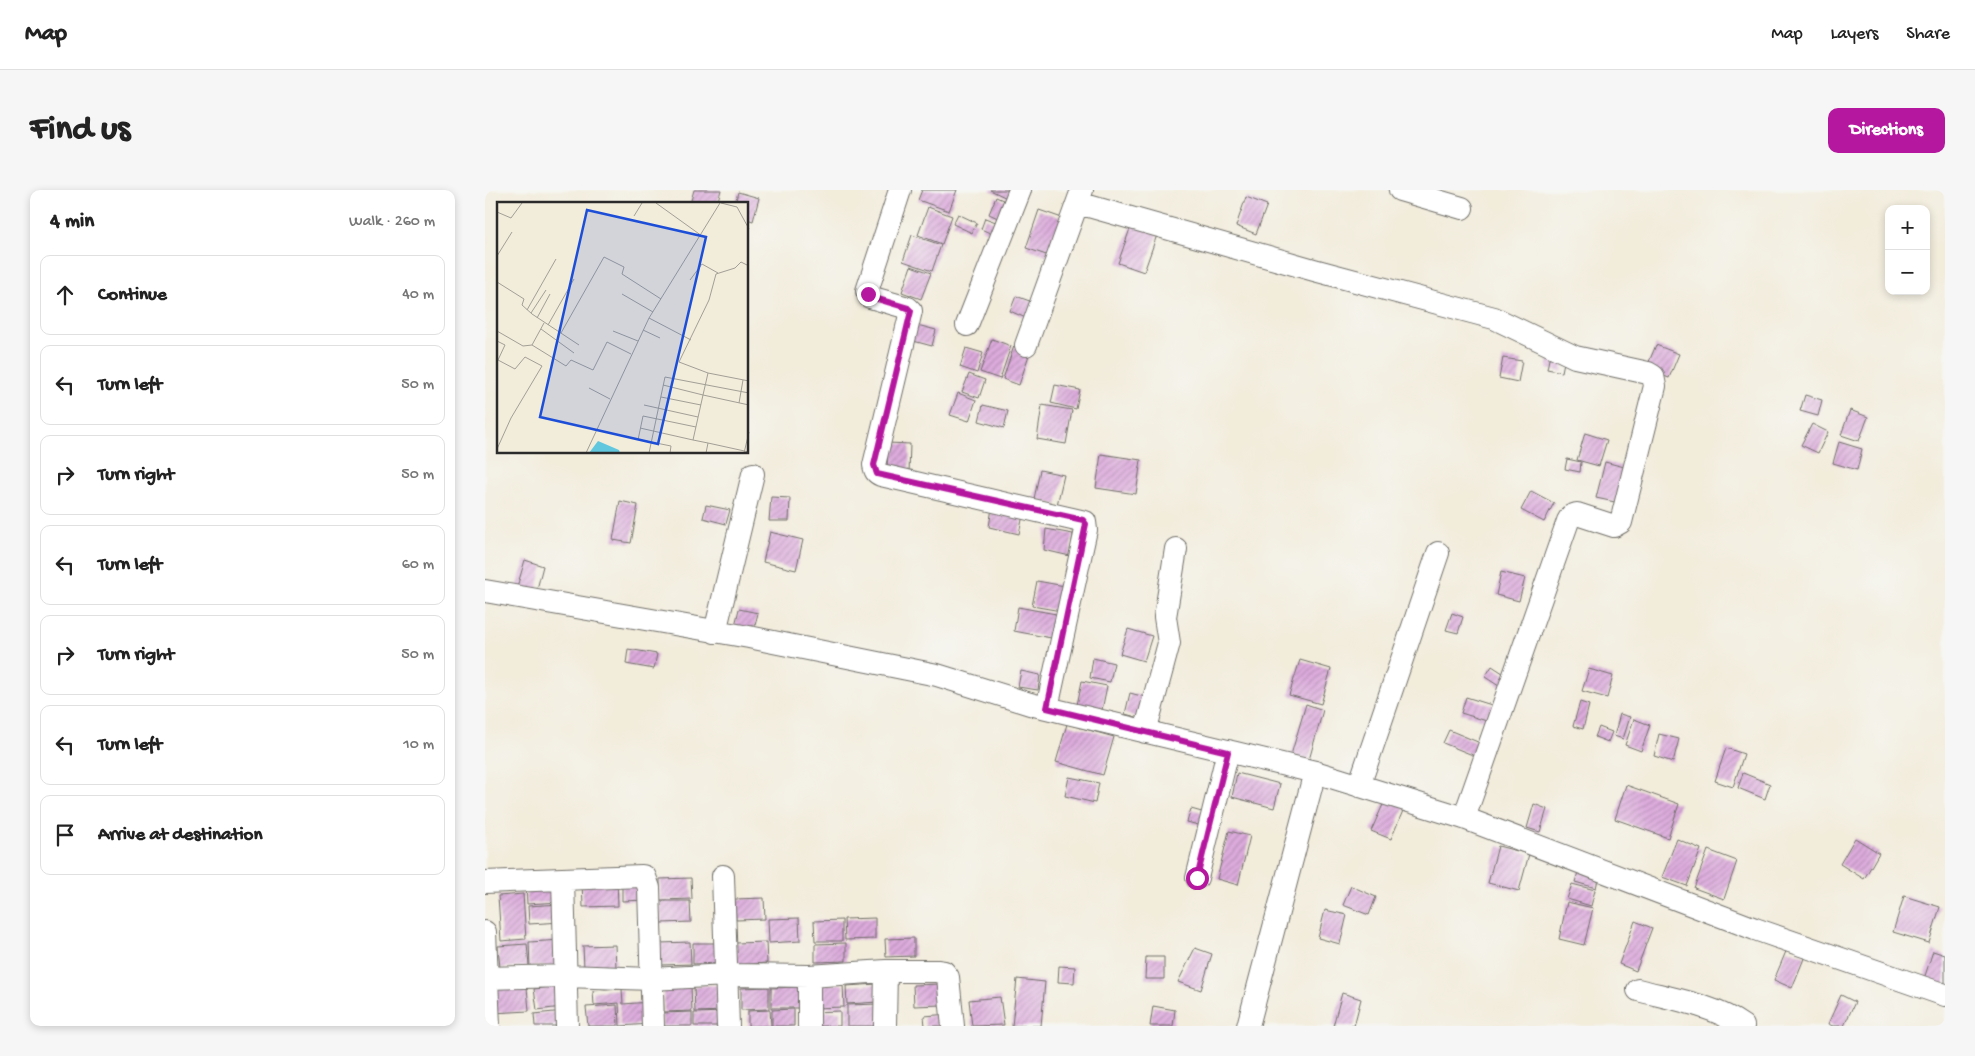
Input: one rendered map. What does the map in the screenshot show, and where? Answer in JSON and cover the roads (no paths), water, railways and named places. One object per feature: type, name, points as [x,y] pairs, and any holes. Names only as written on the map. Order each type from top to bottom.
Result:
[{"type":"street","points":[[901,190],[867,291],[871,297],[908,308],[911,311],[874,465],[875,469],[877,474],[1085,522],[1086,530],[1047,708]]},
{"type":"street","points":[[967,325],[1019,190]]},
{"type":"street","points":[[1400,190],[1462,208]]},
{"type":"street","points":[[1026,345],[1080,196],[1314,270],[1494,318],[1575,356],[1648,373],[1653,376],[1655,386],[1621,522],[1614,526],[1577,514],[1571,516],[1568,521],[1464,818]]},
{"type":"street","points":[[715,632],[753,474]]},
{"type":"street","points":[[1145,732],[1169,643],[1165,617],[1176,549]]},
{"type":"street","points":[[1359,786],[1438,553]]},
{"type":"street","points":[[485,591],[715,632],[937,675],[1030,704],[1315,772],[1464,818],[1755,929],[1945,995]]},
{"type":"street","points":[[1197,878],[1228,752]]},
{"type":"street","points":[[1248,1026],[1315,772]]},
{"type":"street","points":[[723,876],[728,1026]]},
{"type":"street","points":[[485,882],[645,877],[649,888],[653,1026]]},
{"type":"street","points":[[563,879],[567,1026]]},
{"type":"street","points":[[485,932],[489,1026]]},
{"type":"street","points":[[486,978],[567,976],[651,979],[727,975],[809,976],[886,971],[937,971],[944,972],[948,977],[953,1026]]},
{"type":"street","points":[[885,1026],[886,971]]},
{"type":"street","points":[[809,976],[809,1026]]},
{"type":"street","points":[[1637,990],[1705,1007],[1731,1017],[1743,1026]]}]
